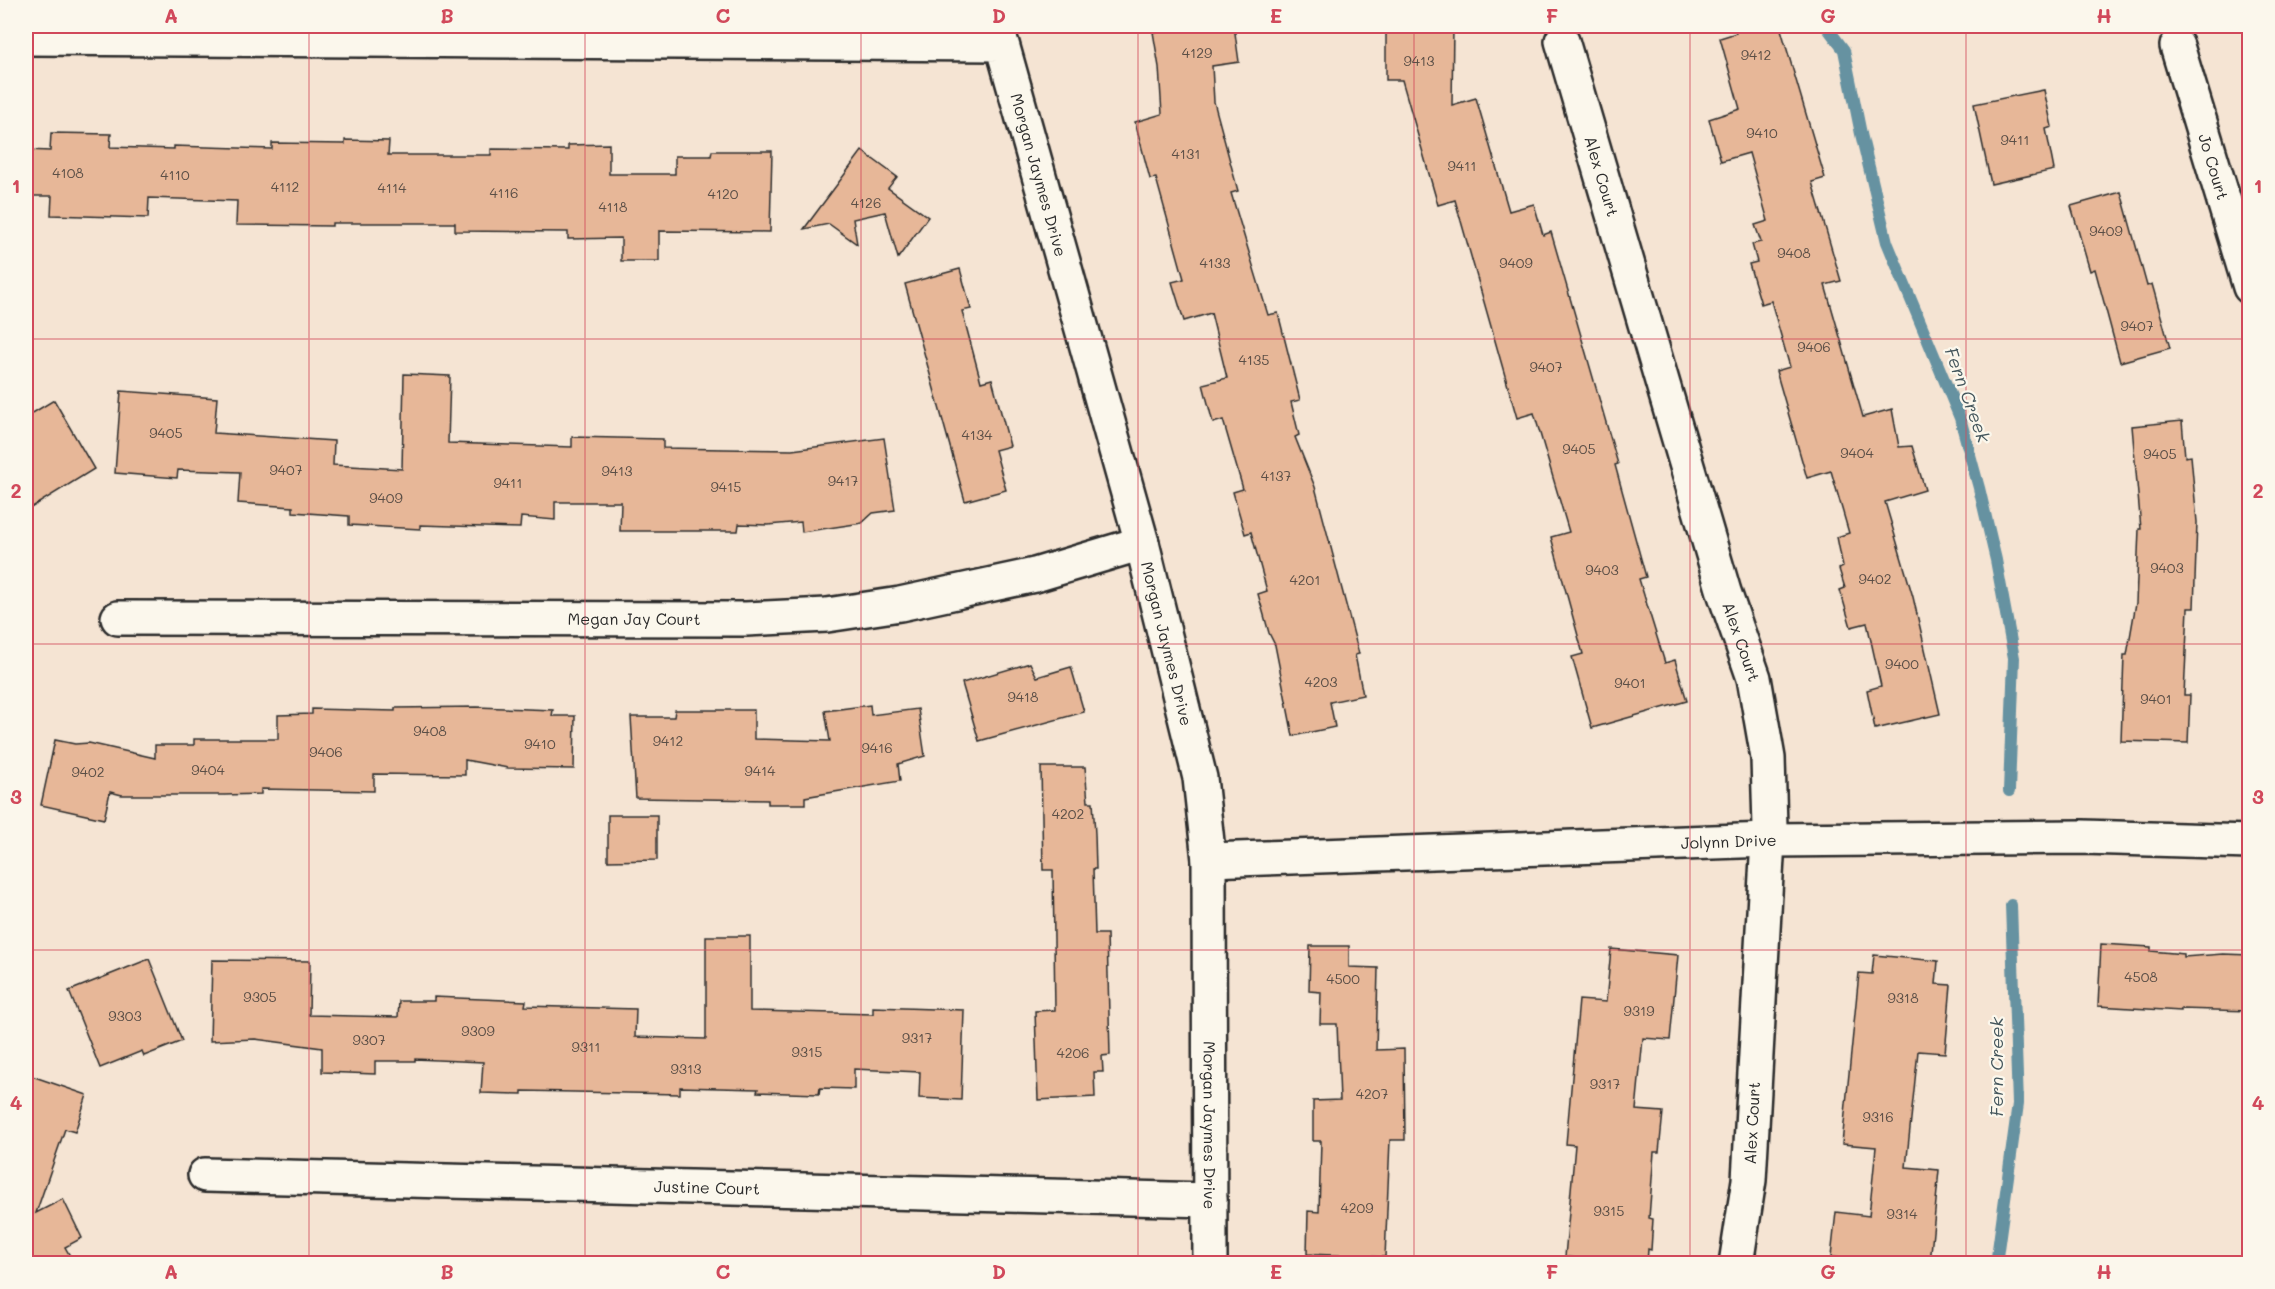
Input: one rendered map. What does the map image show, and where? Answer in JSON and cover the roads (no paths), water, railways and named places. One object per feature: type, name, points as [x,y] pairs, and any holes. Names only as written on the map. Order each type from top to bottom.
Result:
[{"type":"street","name":"Morgan Jaymes Drive","points":[[26,38],[1002,44],[1142,543],[1200,778],[1209,860],[1210,1263]]},
{"type":"street","name":"Alex Court","points":[[1562,40],[1724,592],[1754,678],[1768,758],[1770,827],[1749,1180],[1736,1263]]},
{"type":"street","name":"Jo Court","points":[[2177,45],[2250,287]]},
{"type":"street","name":"Megan Jay Court","points":[[118,618],[746,619],[827,615],[900,604],[1035,576],[1142,543]]},
{"type":"street","name":"Jolynn Drive","points":[[1209,860],[1768,840],[2083,837],[2250,842]]},
{"type":"street","name":"Justine Court","points":[[206,1175],[1210,1200]]},
{"type":"waterway","name":"Fern Creek","points":[[1826,26],[1844,50],[1887,242],[1960,418],[1979,488],[1996,560],[2014,658],[2009,791]]},
{"type":"waterway","name":"Fern Creek","points":[[1996,1264],[2018,1104],[2011,905]]}]
